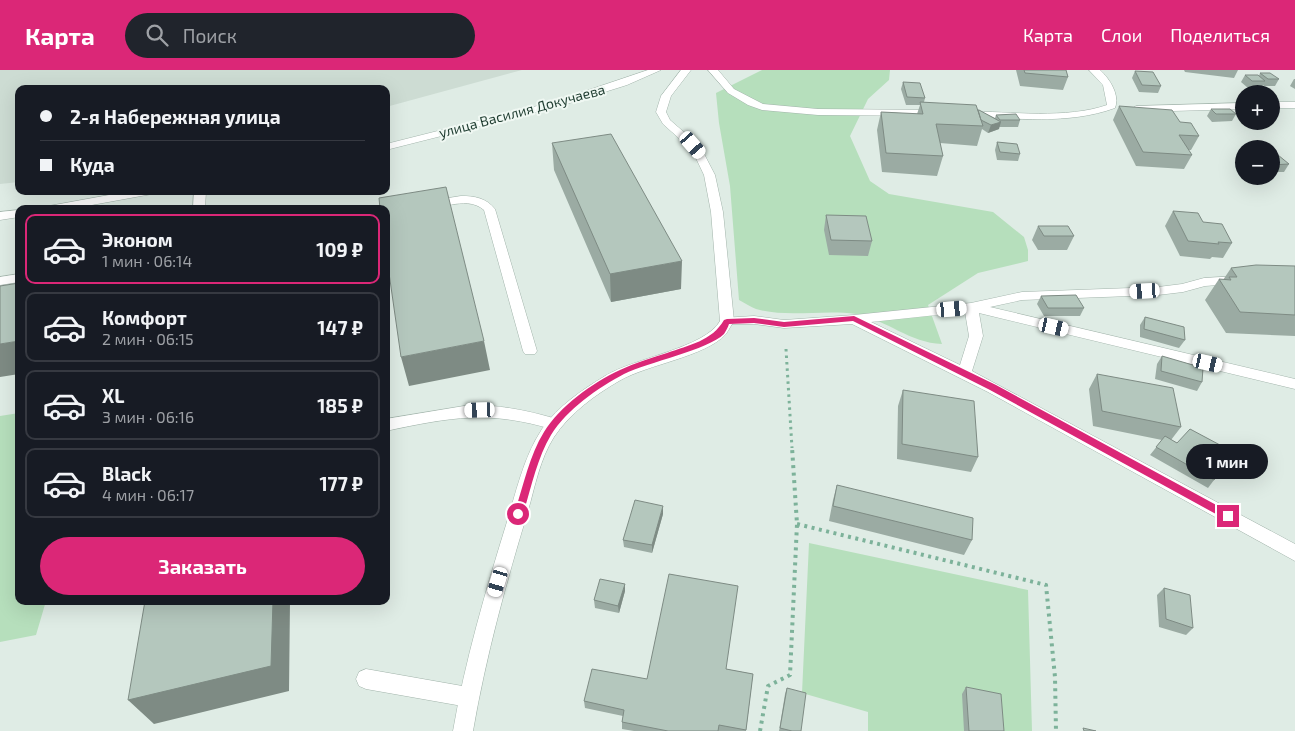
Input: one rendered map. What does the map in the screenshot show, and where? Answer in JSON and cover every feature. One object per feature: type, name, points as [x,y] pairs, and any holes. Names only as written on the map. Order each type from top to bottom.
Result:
[{"type":"street","name":"улица Василия Докучаева","points":[[390,146],[529,111],[626,83],[656,70]]},
{"type":"street","points":[[463,731],[468,697],[492,599],[536,459],[547,434],[588,393],[623,372],[707,341],[721,332],[727,321],[716,210],[708,171],[700,152],[686,137],[669,124],[662,116],[660,109],[664,100],[686,70]]},
{"type":"street","points":[[713,70],[730,91],[751,103],[762,107],[818,112],[1080,114],[1104,110],[1235,106]]},
{"type":"street","points":[[1094,70],[1106,81],[1111,95],[1112,106],[1104,110]]},
{"type":"street","points":[[1280,105],[1295,105]]},
{"type":"street","points":[[72,205],[129,195]]},
{"type":"street","points":[[415,206],[476,199],[489,209],[530,351]]},
{"type":"street","points":[[0,216],[15,214]]},
{"type":"street","points":[[0,281],[15,279]]},
{"type":"street","points":[[727,321],[754,320],[784,324],[854,319],[971,307],[1022,296],[1158,291],[1219,280],[1250,280]]},
{"type":"street","points":[[964,374],[976,336],[971,307]]},
{"type":"street","points":[[971,307],[1295,384]]},
{"type":"street","points":[[854,319],[993,388],[1295,552]]},
{"type":"street","points":[[390,424],[461,410],[480,410],[531,416],[555,424]]},
{"type":"street","points":[[366,679],[468,697]]},
{"type":"path","points":[[760,731],[768,686],[790,674],[797,524],[784,324]]},
{"type":"path","points":[[797,524],[1046,585],[1055,677],[1056,731]]},
{"type":"shaded area","points":[[0,70],[522,70],[390,106],[390,85],[15,85],[15,182],[0,184]]},
{"type":"green space","points":[[762,70],[890,70],[889,80],[868,99],[850,136],[870,181],[889,194],[993,212],[1024,237],[1028,250],[1028,261],[978,273],[928,305],[942,344],[919,340],[878,321],[856,314],[768,312],[756,309],[739,300],[730,186],[716,93]]},
{"type":"green space","points":[[15,414],[15,605],[45,605],[36,635],[0,642],[0,416]]},
{"type":"green space","points":[[809,543],[1028,590],[1032,731],[868,731],[868,712],[802,693]]},
{"type":"building","points":[[1024,70],[1066,70],[1068,77],[1025,73]]},
{"type":"building","points":[[1135,71],[1153,72],[1161,86],[1142,85]]},
{"type":"building","points":[[1260,73],[1270,73],[1279,79],[1268,79]]},
{"type":"building","points":[[1245,75],[1258,75],[1265,81],[1252,81]]},
{"type":"building","points":[[903,82],[920,83],[925,98],[907,97]]},
{"type":"building","points":[[920,102],[976,105],[983,126],[936,124],[943,156],[886,153],[881,112],[923,114]]},
{"type":"building","points":[[1119,106],[1172,110],[1180,122],[1191,123],[1199,136],[1179,135],[1192,155],[1143,152]]},
{"type":"building","points":[[1211,109],[1230,109],[1235,113],[1235,114],[1216,114]]},
{"type":"building","points":[[978,110],[1001,122],[991,125],[981,120]]},
{"type":"building","points":[[1016,114],[1020,120],[1000,120],[996,115]]},
{"type":"building","points":[[611,134],[682,261],[610,274],[552,143]]},
{"type":"building","points":[[997,142],[1017,144],[1020,154],[1000,152]]},
{"type":"building","points":[[1280,157],[1289,164],[1280,164]]},
{"type":"building","points":[[446,187],[484,341],[401,357],[390,280],[390,205],[380,205],[379,198]]},
{"type":"building","points":[[1173,211],[1198,213],[1203,222],[1222,224],[1232,243],[1218,242],[1219,244],[1188,241]]},
{"type":"building","points":[[826,215],[866,216],[872,241],[831,240]]},
{"type":"building","points":[[1038,226],[1068,226],[1074,236],[1044,236]]},
{"type":"building","points":[[1256,265],[1295,266],[1295,315],[1240,312],[1219,279],[1231,280],[1229,277],[1237,277],[1231,268]]},
{"type":"building","points":[[15,284],[15,342],[0,344],[0,286]]},
{"type":"building","points":[[1076,295],[1084,308],[1048,308],[1041,296]]},
{"type":"building","points":[[1145,317],[1184,327],[1185,340],[1144,329]]},
{"type":"building","points":[[1162,356],[1203,368],[1202,382],[1161,371]]},
{"type":"building","points":[[1097,374],[1173,388],[1181,427],[1102,411]]},
{"type":"building","points":[[903,390],[974,401],[978,457],[902,444]]},
{"type":"building","points":[[1190,429],[1220,445],[1209,459],[1224,467],[1214,480],[1156,447],[1165,436],[1177,443]]},
{"type":"building","points":[[837,485],[973,518],[972,540],[833,506]]},
{"type":"building","points":[[635,500],[663,506],[652,545],[623,540]]},
{"type":"building","points":[[669,574],[738,586],[726,669],[753,674],[746,730],[719,725],[718,731],[668,731],[622,722],[624,710],[584,701],[592,669],[647,679]]},
{"type":"building","points":[[600,579],[625,584],[618,606],[594,600]]},
{"type":"building","points":[[1164,588],[1190,595],[1193,628],[1166,619]]},
{"type":"building","points":[[144,605],[273,605],[271,666],[128,700]]},
{"type":"building","points":[[966,687],[1001,694],[1004,731],[969,731]]},
{"type":"building","points":[[787,688],[806,693],[801,731],[780,728]]},
{"type":"building","points":[[1083,728],[1096,731],[1084,731]]},
{"type":"route","points":[[518,514],[536,459],[547,434],[560,417],[588,393],[623,372],[707,341],[721,332],[727,321],[754,320],[784,324],[854,319],[993,388],[1228,516]]}]
